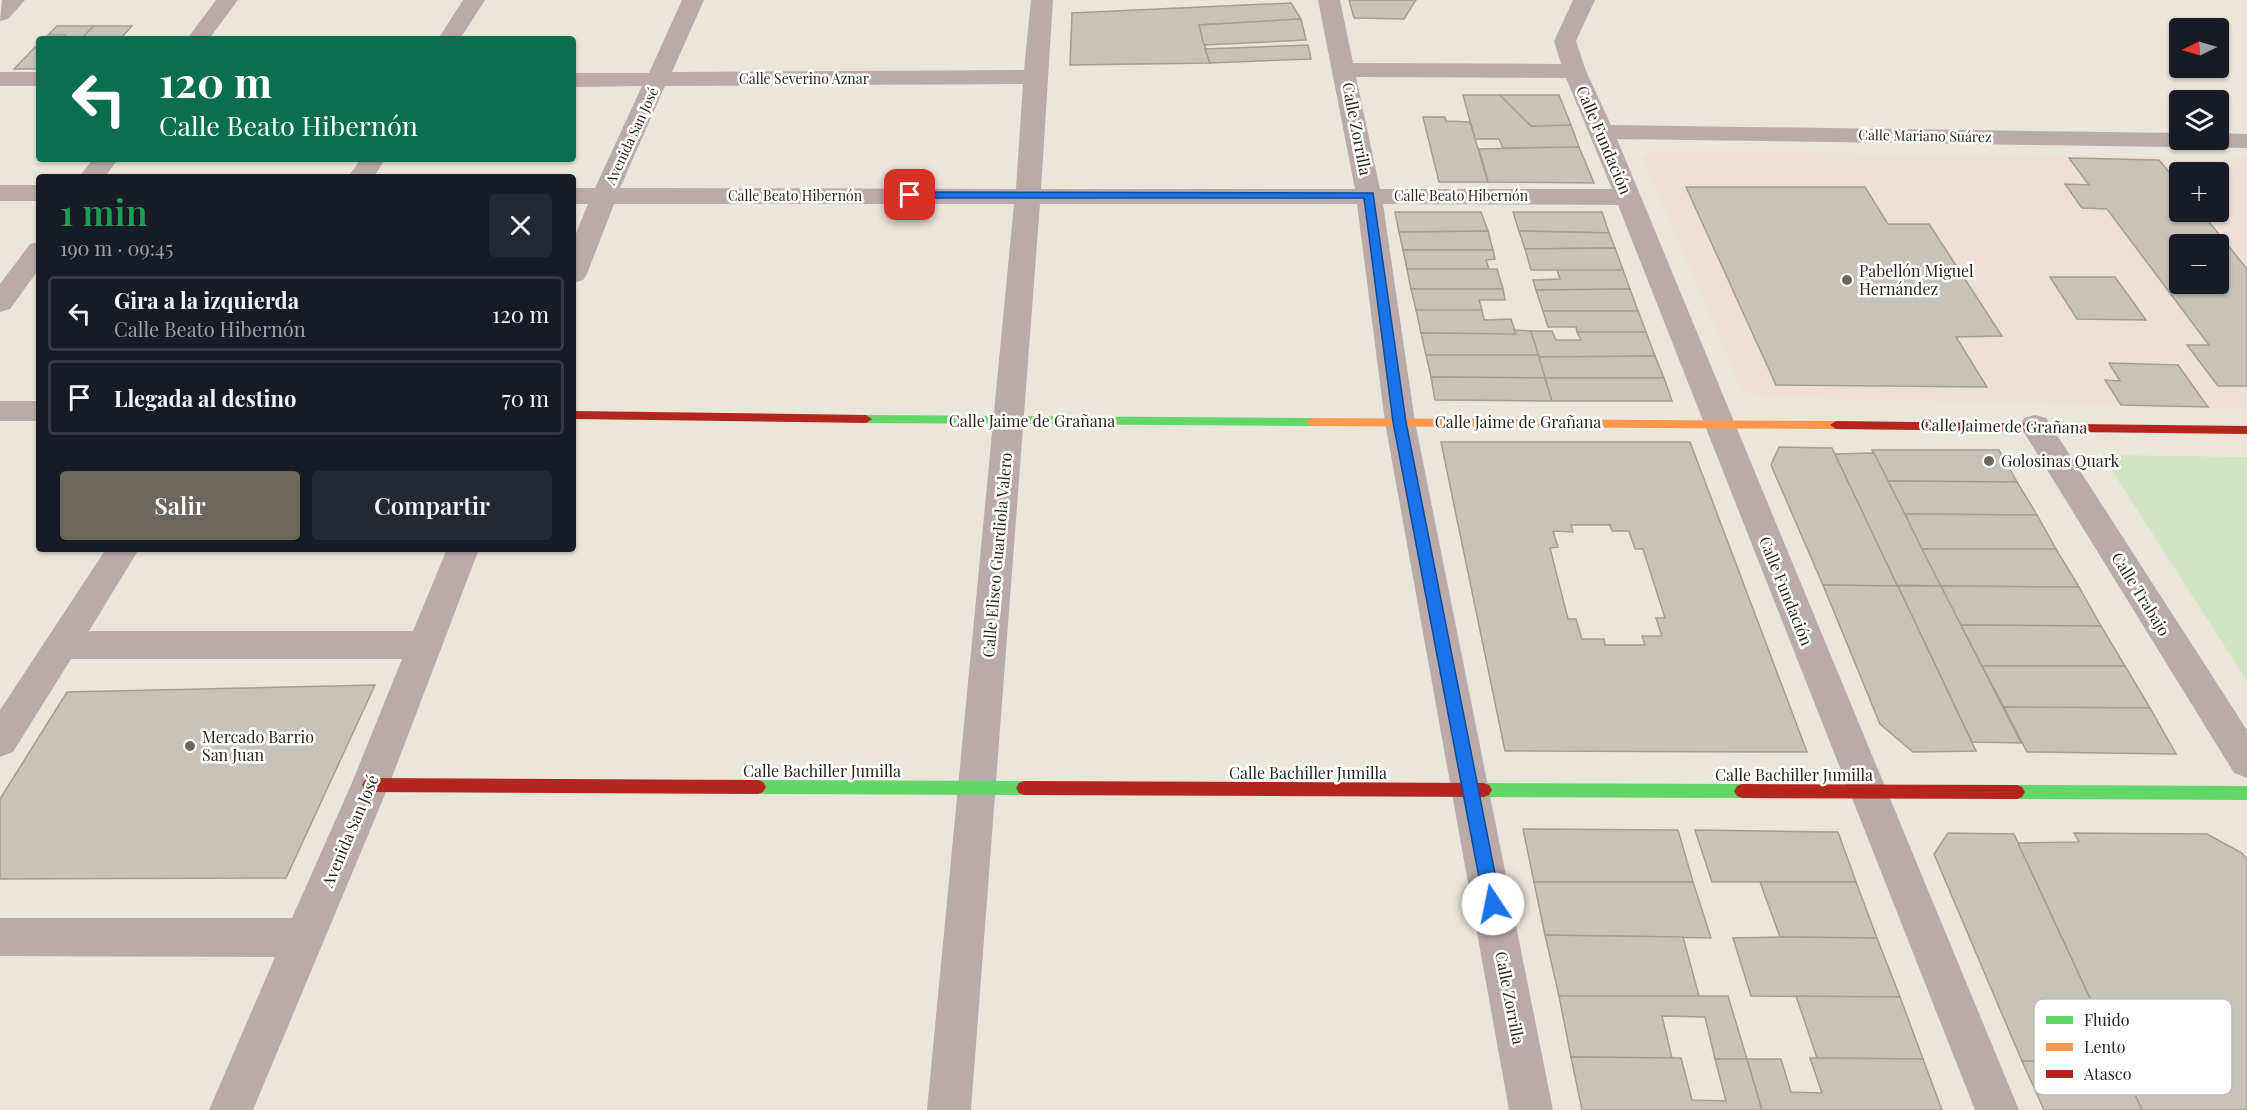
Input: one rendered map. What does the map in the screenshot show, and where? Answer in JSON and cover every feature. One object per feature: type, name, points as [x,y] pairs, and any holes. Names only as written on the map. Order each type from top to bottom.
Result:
[{"type":"street","points":[[0,14],[14,0]]},
{"type":"street","points":[[200,36],[227,0]]},
{"type":"street","points":[[451,36],[474,0]]},
{"type":"street","name":"Avenida San José","points":[[576,266],[604,196],[693,0]]},
{"type":"street","name":"Calle Eliseo Guardiola Valero","points":[[949,1110],[1028,195],[1042,0]]},
{"type":"street","name":"Calle Zorrilla","points":[[1329,0],[1369,195],[1400,422],[1532,1110]]},
{"type":"street","name":"Calle Fundación","points":[[1584,0],[1565,41],[1575,71],[1602,132],[1997,1110]]},
{"type":"street","points":[[1345,70],[1575,71]]},
{"type":"street","name":"Calle Severino Aznar","points":[[576,80],[1035,77]]},
{"type":"street","points":[[0,79],[36,79]]},
{"type":"street","name":"Calle Mariano Suárez","points":[[1602,132],[2247,141]]},
{"type":"street","points":[[94,174],[104,162]]},
{"type":"street","points":[[0,193],[36,193]]},
{"type":"street","name":"Calle Beato Hibernón","points":[[576,196],[1628,197]]},
{"type":"street","points":[[0,303],[36,254]]},
{"type":"street","points":[[0,411],[36,411]]},
{"type":"street","name":"Calle Jaime de Grañana","points":[[576,415],[1008,421],[1718,423],[2247,430]]},
{"type":"street","name":"Calle Trabajo","points":[[2035,426],[2247,762]]},
{"type":"street","points":[[0,741],[121,552]]},
{"type":"street","name":"Avenida San José","points":[[231,1110],[370,785],[462,552]]},
{"type":"street","points":[[62,645],[425,645]]},
{"type":"street","name":"Calle Bachiller Jumilla","points":[[370,785],[2247,793]]},
{"type":"street","points":[[0,937],[305,938]]},
{"type":"shaded area","points":[[1651,151],[2247,158],[2247,409],[1762,397],[1741,389],[1642,157]]},
{"type":"green space","points":[[2102,455],[2247,457],[2247,681]]},
{"type":"building","points":[[1349,0],[1416,0],[1404,19],[1354,18]]},
{"type":"building","points":[[1291,3],[1301,19],[1199,25],[1210,63],[1070,65],[1072,13]]},
{"type":"building","points":[[1301,19],[1306,40],[1204,45],[1199,25]]},
{"type":"building","points":[[57,26],[94,26],[84,36],[48,35]]},
{"type":"building","points":[[94,26],[132,26],[123,36],[84,36]]},
{"type":"building","points":[[1308,45],[1311,59],[1210,63],[1205,49]]},
{"type":"building","points":[[36,46],[36,69],[14,69]]},
{"type":"building","points":[[1463,95],[1500,95],[1531,126],[1571,125],[1579,147],[1503,148],[1499,139],[1475,139]]},
{"type":"building","points":[[1500,95],[1559,95],[1571,125],[1531,126]]},
{"type":"building","points":[[1423,117],[1445,117],[1446,121],[1470,122],[1488,182],[1439,182]]},
{"type":"building","points":[[1579,147],[1594,183],[1488,182],[1479,149]]},
{"type":"building","points":[[2069,158],[2159,160],[2169,172],[2169,222],[2209,222],[2219,234],[2169,234],[2169,292],[2107,209],[2082,208],[2065,184],[2089,185]]},
{"type":"building","name":"Pabellón Miguel Hernández","points":[[1686,187],[1865,187],[1888,224],[1929,224],[2002,336],[1956,337],[1987,387],[1776,385]]},
{"type":"building","points":[[1395,212],[1481,212],[1488,231],[1399,232]]},
{"type":"building","points":[[1513,212],[1602,212],[1609,233],[1519,231]]},
{"type":"building","points":[[1488,231],[1493,250],[1403,250],[1399,232]]},
{"type":"building","points":[[1519,231],[1609,233],[1615,248],[1525,249]]},
{"type":"building","points":[[2229,247],[2247,269],[2247,386],[2218,386],[2187,345],[2209,345],[2171,294],[2229,294]]},
{"type":"building","points":[[1615,248],[1623,270],[1531,270],[1525,249]]},
{"type":"building","points":[[1403,250],[1493,250],[1495,259],[1486,260],[1489,269],[1407,269]]},
{"type":"building","points":[[1407,269],[1497,269],[1503,289],[1411,289]]},
{"type":"building","points":[[1557,270],[1623,270],[1630,289],[1536,290],[1533,280],[1560,279]]},
{"type":"building","points":[[2050,277],[2115,277],[2146,320],[2077,319]]},
{"type":"building","points":[[1411,289],[1503,289],[1505,300],[1479,300],[1482,310],[1416,310]]},
{"type":"building","points":[[1630,289],[1638,311],[1543,311],[1536,290]]},
{"type":"building","points":[[1416,310],[1482,310],[1484,320],[1511,319],[1516,334],[1421,333]]},
{"type":"building","points":[[1543,311],[1638,311],[1646,332],[1577,332],[1576,327],[1548,327]]},
{"type":"building","points":[[1514,330],[1531,331],[1539,355],[1426,355],[1421,333],[1516,334]]},
{"type":"building","points":[[1531,331],[1552,331],[1556,340],[1581,340],[1577,332],[1646,332],[1655,356],[1539,357]]},
{"type":"building","points":[[1426,355],[1539,355],[1545,378],[1431,377]]},
{"type":"building","points":[[1655,356],[1664,378],[1545,378],[1539,357]]},
{"type":"building","points":[[2109,363],[2178,365],[2208,407],[2121,405],[2105,380],[2120,381]]},
{"type":"building","points":[[1431,377],[1545,378],[1552,401],[1435,400]]},
{"type":"building","points":[[1545,378],[1664,378],[1672,401],[1552,401]]},
{"type":"building","points":[[1441,442],[1690,442],[1807,752],[1505,751]],"holes":[[[1571,525],[1610,525],[1612,531],[1629,531],[1635,549],[1643,549],[1665,618],[1656,618],[1662,636],[1642,636],[1645,645],[1605,645],[1604,639],[1582,639],[1576,619],[1568,619],[1550,548],[1558,547],[1553,531],[1573,532]]]},
{"type":"building","points":[[1779,447],[1832,448],[1898,586],[1823,585],[1771,465]]},
{"type":"building","points":[[1872,450],[1999,450],[2017,482],[1888,481]]},
{"type":"building","points":[[1874,453],[1941,586],[1897,585],[1835,454]]},
{"type":"building","points":[[1888,481],[2017,482],[2037,515],[1905,514]]},
{"type":"building","points":[[1905,514],[2037,515],[2056,549],[1922,549]]},
{"type":"building","points":[[1922,549],[2056,549],[2079,587],[1941,586]]},
{"type":"building","points":[[1823,585],[1898,586],[1976,751],[1913,752],[1880,724]]},
{"type":"building","points":[[1898,586],[1941,586],[2021,743],[1972,742]]},
{"type":"building","points":[[1941,586],[2079,587],[2101,626],[1961,625]]},
{"type":"building","points":[[1961,625],[2101,626],[2125,666],[1982,666]]},
{"type":"building","points":[[1982,666],[2125,666],[2150,708],[2004,707]]},
{"type":"building","name":"Mercado Barrio San Juan","points":[[375,685],[286,878],[0,879],[0,799],[67,692]]},
{"type":"building","points":[[2004,707],[2150,708],[2176,754],[2027,752]]},
{"type":"building","points":[[1523,829],[1678,830],[1693,882],[1534,882]]},
{"type":"building","points":[[1695,830],[1838,832],[1856,882],[1712,882]]},
{"type":"building","points":[[1948,833],[2014,834],[2090,999],[2034,999],[2034,1061],[2022,1061],[1934,854]]},
{"type":"building","points":[[2074,833],[2207,834],[2242,853],[2247,860],[2247,1110],[2142,1110],[2135,1095],[2232,1095],[2232,999],[2090,999],[2018,843],[2079,842]]},
{"type":"building","points":[[1534,882],[1693,882],[1711,938],[1545,935]]},
{"type":"building","points":[[1760,882],[1856,882],[1877,938],[1780,937]]},
{"type":"building","points":[[1545,935],[1683,937],[1699,996],[1559,996]]},
{"type":"building","points":[[1733,938],[1877,938],[1900,997],[1751,996]]},
{"type":"building","points":[[1559,996],[1728,996],[1747,1059],[1715,1059],[1705,1017],[1662,1016],[1672,1058],[1571,1057]]},
{"type":"building","points":[[1796,996],[1900,997],[1923,1059],[1817,1058]]},
{"type":"building","points":[[1571,1057],[1681,1058],[1692,1100],[1726,1101],[1715,1059],[1747,1059],[1762,1110],[1582,1110]]},
{"type":"building","points":[[1810,1058],[1923,1059],[1942,1110],[1762,1110],[1747,1059],[1781,1059],[1791,1092],[1822,1093]]},
{"type":"building","points":[[2022,1061],[2034,1061],[2034,1088]]},
{"type":"building","points":[[2037,1095],[2135,1095],[2142,1110],[2044,1110]]},
{"type":"traffic: fast","points":[[866,419],[1311,422]]},
{"type":"traffic: fast","points":[[758,787],[1024,788]]},
{"type":"traffic: fast","points":[[1484,790],[1742,791]]},
{"type":"traffic: fast","points":[[2017,792],[2247,793]]},
{"type":"traffic: slow","points":[[1311,422],[1836,425]]},
{"type":"traffic: jam","points":[[576,415],[866,419]]},
{"type":"traffic: jam","points":[[1836,425],[2247,430]]},
{"type":"traffic: jam","points":[[370,785],[758,787]]},
{"type":"traffic: jam","points":[[1024,788],[1484,790]]},
{"type":"traffic: jam","points":[[1742,791],[2017,792]]},
{"type":"place","name":"Pabellón Miguel Hernández","points":[[1847,280]]},
{"type":"place","name":"Golosinas Quark","points":[[1989,461]]},
{"type":"place","name":"Mercado Barrio San Juan","points":[[190,746]]},
{"type":"route","points":[[910,195],[1369,195],[1400,422],[1493,904]]}]
